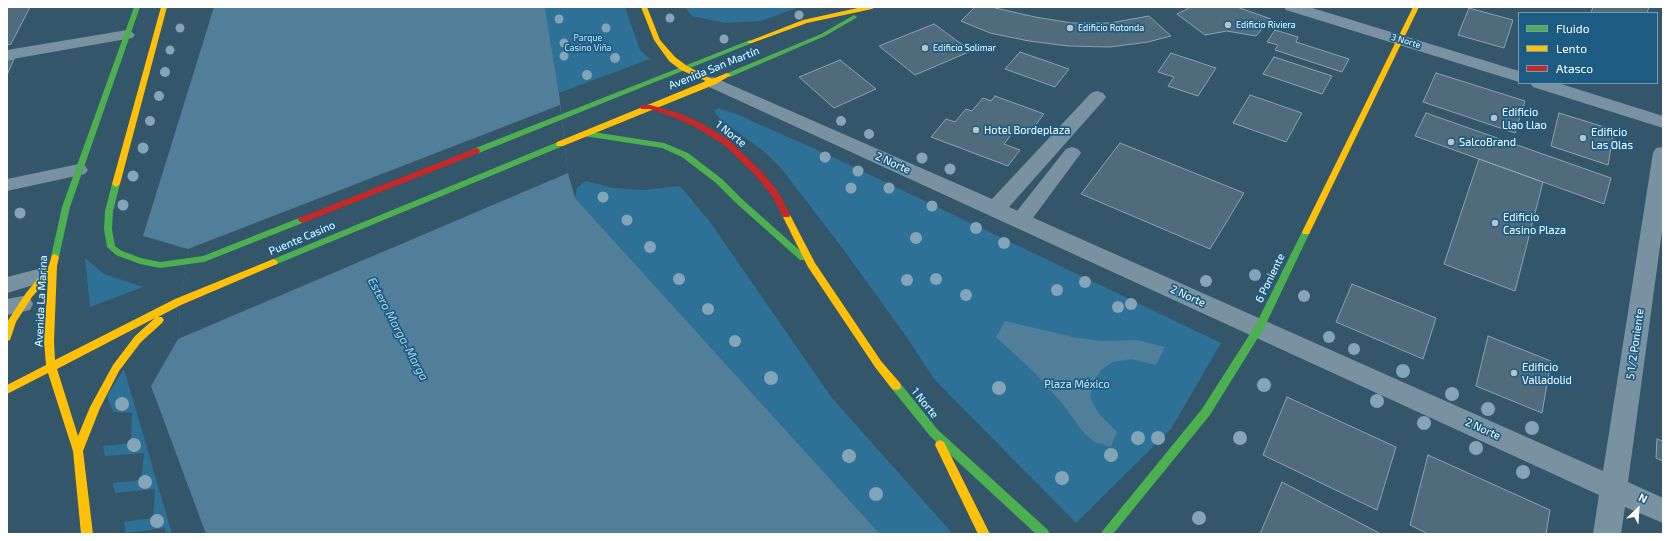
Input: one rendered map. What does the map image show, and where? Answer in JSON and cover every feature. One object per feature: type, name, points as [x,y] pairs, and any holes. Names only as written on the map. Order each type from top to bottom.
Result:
[{"type":"main road","name":"Avenida La Marina","points":[[86,534],[78,451],[51,367],[49,342],[50,270],[66,207],[137,7]]},
{"type":"main road","name":"Puente Casino","points":[[164,7],[109,211],[108,229],[111,247],[119,253],[140,261],[160,265],[204,259],[564,116]]},
{"type":"main road","points":[[644,7],[661,46],[672,59],[684,68],[713,82]]},
{"type":"main road","name":"6 Poniente","points":[[1106,534],[1206,412],[1259,328],[1416,7]]},
{"type":"main road","name":"Avenida San Martín","points":[[564,116],[805,21],[869,8]]},
{"type":"main road","name":"Avenida San Martín","points":[[567,141],[823,36],[869,8]]},
{"type":"main road","points":[[582,109],[613,107]]},
{"type":"main road","name":"1 Norte","points":[[628,107],[650,107],[698,125],[726,142],[744,160],[776,195],[811,265],[878,364],[934,433],[1044,534]]},
{"type":"main road","name":"1 Norte","points":[[585,134],[645,142],[664,146],[685,155],[719,180],[739,201],[811,265]]},
{"type":"main road","name":"Puente Casino","points":[[7,390],[178,302],[567,141]]},
{"type":"main road","points":[[7,337],[15,306],[50,270]]},
{"type":"main road","points":[[78,451],[96,407],[116,368],[138,340],[178,302]]},
{"type":"main road","points":[[934,433],[984,534]]},
{"type":"street","name":"3 Norte","points":[[1292,7],[1518,77]]},
{"type":"street","name":"2 Norte","points":[[713,82],[1663,511]]},
{"type":"street","points":[[1542,84],[1663,122]]},
{"type":"street","points":[[995,209],[1097,97]]},
{"type":"street","name":"5 1/2 Poniente","points":[[1607,534],[1663,153]]},
{"type":"lane","points":[[7,55],[125,40]]},
{"type":"lane","points":[[7,60],[125,40]]},
{"type":"lane","points":[[1020,221],[1072,153]]},
{"type":"lane","points":[[7,185],[77,177]]},
{"type":"lane","points":[[7,197],[77,177]]},
{"type":"lane","points":[[7,285],[50,270]]},
{"type":"green space","name":"Parque Casino Viña","points":[[545,7],[625,7],[640,50],[650,59],[559,93]]},
{"type":"green space","points":[[685,7],[799,7],[761,21],[725,23],[692,16]]},
{"type":"green space","name":"Plaza México","points":[[718,108],[736,114],[835,158],[1221,343],[1171,429],[1076,523],[934,379],[908,339],[843,249],[781,168],[766,153],[720,119],[714,111]]},
{"type":"green space","points":[[586,181],[613,188],[643,190],[680,186],[710,222],[832,398],[953,534],[880,534],[575,198],[577,188]]},
{"type":"green space","points":[[85,258],[104,274],[143,287],[90,307]]},
{"type":"green space","points":[[124,369],[172,534],[166,534],[165,528],[126,533],[124,522],[153,518],[155,489],[115,493],[113,483],[141,480],[144,453],[105,456],[103,446],[131,443],[132,413],[113,412],[107,396]]},
{"type":"water","name":"Estero Marga-Marga","points":[[214,7],[545,7],[559,93],[568,173],[575,198],[880,534],[206,534],[151,386],[178,339],[180,308],[188,249],[143,236]]},
{"type":"water","points":[[1005,321],[1073,337],[1101,341],[1137,340],[1165,347],[1156,365],[1131,359],[1113,362],[1101,370],[1093,382],[1090,397],[1099,414],[1117,432],[1111,447],[1094,442],[1084,433],[1061,402],[1034,372],[996,337]]},
{"type":"pier","points":[[560,105],[568,173],[178,339],[180,308],[188,249]]},
{"type":"building","points":[[7,7],[30,7],[11,44],[7,45]]},
{"type":"building","name":"Edificio Rotonda","points":[[975,7],[991,7],[1035,17],[1072,23],[1110,23],[1149,16],[1171,36],[1148,42],[1110,47],[1068,46],[1029,41],[990,33],[961,21]]},
{"type":"building","name":"Edificio Riviera","points":[[1191,7],[1237,7],[1271,19],[1256,36],[1227,31],[1205,35],[1177,14]]},
{"type":"building","points":[[1593,7],[1649,7],[1647,12],[1591,12]]},
{"type":"building","points":[[1469,8],[1513,20],[1504,48],[1458,35]]},
{"type":"building","name":"Edificio Solimar","points":[[934,24],[971,51],[915,75],[879,46]]},
{"type":"building","points":[[1275,30],[1298,37],[1296,42],[1349,59],[1342,72],[1275,50],[1278,45],[1267,42]]},
{"type":"building","points":[[1020,52],[1069,69],[1055,87],[1005,69]]},
{"type":"building","points":[[1171,53],[1216,68],[1198,96],[1168,86],[1174,77],[1158,72]]},
{"type":"building","points":[[1274,57],[1332,76],[1322,94],[1263,74]]},
{"type":"building","points":[[14,59],[7,75],[7,60]]},
{"type":"building","points":[[840,60],[876,89],[834,108],[799,77]]},
{"type":"building","name":"Edificio Llao Llao","points":[[1436,73],[1525,101],[1515,133],[1423,102]]},
{"type":"building","points":[[1250,95],[1302,113],[1286,142],[1233,123]]},
{"type":"building","name":"Hotel Bordeplaza","points":[[995,96],[1044,114],[1030,132],[1016,128],[1004,144],[1020,150],[1008,166],[931,137],[946,119],[955,122],[966,109],[972,111],[983,98],[991,101]]},
{"type":"building","points":[[1426,113],[1611,178],[1604,204],[1415,136]]},
{"type":"building","name":"Edificio Las Olas","points":[[1559,113],[1614,130],[1608,165],[1551,146]]},
{"type":"building","points":[[1120,143],[1244,193],[1210,249],[1081,194]]},
{"type":"building","name":"Edificio Casino Plaza","points":[[1479,159],[1543,182],[1515,291],[1444,264]]},
{"type":"building","points":[[1352,284],[1436,318],[1423,359],[1336,322]]},
{"type":"building","name":"Edificio Valladolid","points":[[1488,336],[1551,361],[1542,413],[1476,386]]},
{"type":"building","points":[[1287,397],[1396,447],[1377,510],[1263,455]]},
{"type":"building","points":[[1657,439],[1663,441],[1663,461],[1656,458]]},
{"type":"building","points":[[1428,455],[1550,510],[1546,534],[1428,534],[1410,525]]},
{"type":"building","points":[[1282,482],[1381,534],[1260,534]]},
{"type":"traffic: fast","points":[[55,257],[66,207],[137,7]]},
{"type":"traffic: fast","points":[[727,75],[823,35],[854,17]]},
{"type":"traffic: fast","points":[[476,151],[750,42]]},
{"type":"traffic: fast","points":[[587,134],[664,146],[685,155],[719,181],[739,201],[803,258]]},
{"type":"traffic: fast","points":[[274,262],[560,144]]},
{"type":"traffic: fast","points":[[116,184],[109,211],[108,229],[111,247],[119,253],[140,261],[160,265],[204,259],[302,220]]},
{"type":"traffic: fast","points":[[1106,534],[1206,412],[1259,328],[1306,232]]},
{"type":"traffic: fast","points":[[896,386],[934,433],[1044,534]]},
{"type":"traffic: slow","points":[[116,184],[164,7]]},
{"type":"traffic: slow","points":[[644,7],[657,40],[672,59],[684,68],[713,82]]},
{"type":"traffic: slow","points":[[750,42],[805,21],[872,7]]},
{"type":"traffic: slow","points":[[1306,232],[1416,7]]},
{"type":"traffic: slow","points":[[560,144],[727,75]]},
{"type":"traffic: slow","points":[[786,215],[811,265],[878,364],[896,386]]},
{"type":"traffic: slow","points":[[55,257],[53,266],[49,341],[51,367],[78,451],[87,534]]},
{"type":"traffic: slow","points":[[7,390],[178,302],[274,262]]},
{"type":"traffic: slow","points":[[7,337],[12,321],[29,295],[53,266]]},
{"type":"traffic: slow","points":[[78,451],[95,407],[116,368],[138,339],[159,320]]},
{"type":"traffic: slow","points":[[940,445],[984,534]]},
{"type":"traffic: jam","points":[[644,107],[650,107],[676,115],[698,125],[726,142],[760,175],[776,195],[786,215]]},
{"type":"traffic: jam","points":[[302,220],[476,151]]},
{"type":"place","name":"Edificio Riviera","points":[[1228,25]]},
{"type":"place","name":"Edificio Rotonda","points":[[1070,28]]},
{"type":"place","name":"Edificio Solimar","points":[[925,48]]},
{"type":"place","name":"Edificio Llao Llao","points":[[1494,118]]},
{"type":"place","name":"Hotel Bordeplaza","points":[[976,130]]},
{"type":"place","name":"Edificio Las Olas","points":[[1583,138]]},
{"type":"place","name":"SalcoBrand","points":[[1451,142]]},
{"type":"place","name":"Edificio Casino Plaza","points":[[1495,223]]},
{"type":"place","name":"Edificio Valladolid","points":[[1514,373]]}]
